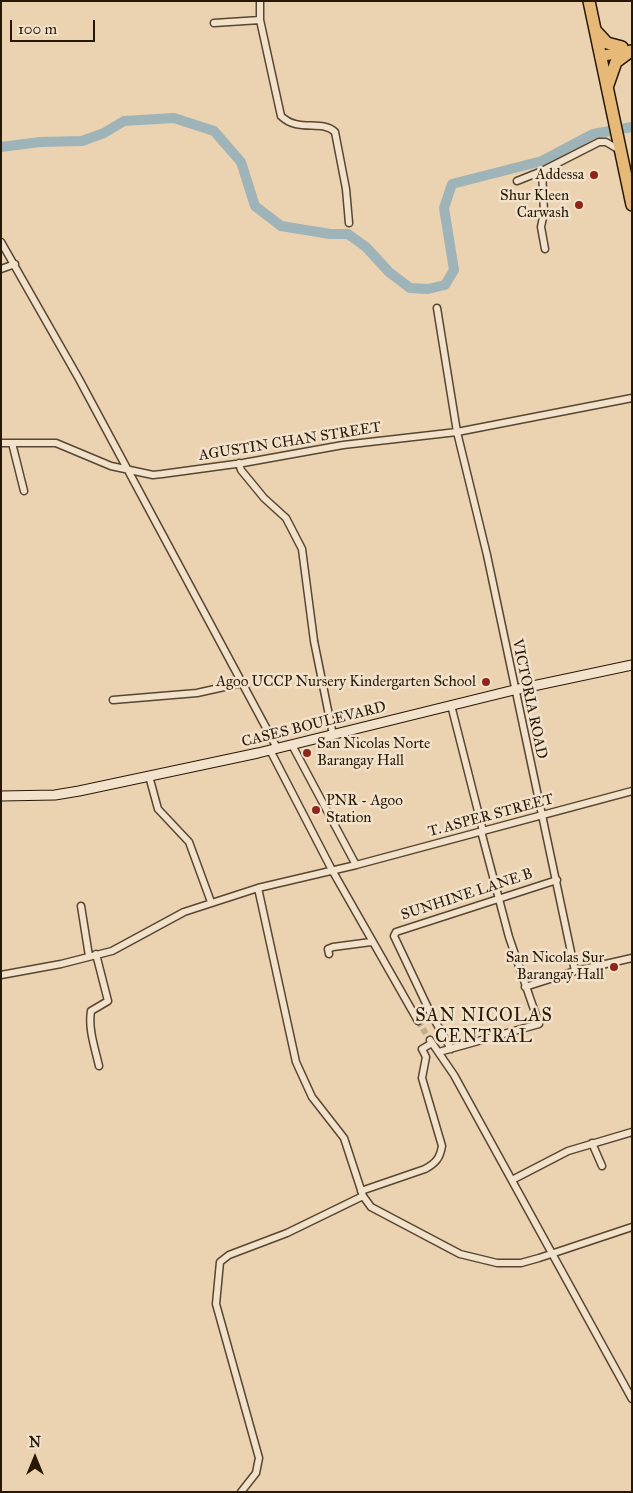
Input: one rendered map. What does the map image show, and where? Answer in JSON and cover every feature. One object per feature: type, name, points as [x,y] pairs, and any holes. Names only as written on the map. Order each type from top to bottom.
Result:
[{"type":"highway","points":[[589,1],[632,204]]},
{"type":"highway","points":[[595,29],[598,36],[607,43],[629,49],[615,64],[608,80],[607,92]]},
{"type":"main road","points":[[599,54],[629,49]]},
{"type":"street","points":[[260,1],[260,20],[281,116],[293,125],[328,128],[335,132],[346,189],[350,223]]},
{"type":"street","points":[[214,23],[260,20]]},
{"type":"street","points":[[518,181],[599,142],[606,142],[620,147]]},
{"type":"street","points":[[542,171],[544,212],[541,227],[544,249]]},
{"type":"street","points":[[1,242],[128,469],[242,683],[332,870],[371,942],[418,1021]]},
{"type":"street","points":[[1,269],[15,264]]},
{"type":"street","name":"VICTORIA ROAD","points":[[437,308],[457,432],[487,555],[514,690],[557,880],[575,971]]},
{"type":"street","name":"AGUSTIN CHAN STREET","points":[[1,443],[56,443],[110,466],[162,474],[239,463],[343,444],[457,432],[632,398]]},
{"type":"street","points":[[12,443],[24,491]]},
{"type":"street","points":[[239,463],[241,470],[264,498],[286,518],[302,549],[314,641],[333,735]]},
{"type":"street","name":"CASES BOULEVARD","points":[[1,796],[70,793],[292,745],[451,705],[632,664]]},
{"type":"street","points":[[112,700],[197,693],[242,683]]},
{"type":"street","points":[[439,1052],[539,1024],[525,987],[498,898],[451,705]]},
{"type":"street","points":[[292,745],[356,864]]},
{"type":"street","points":[[149,776],[158,809],[189,842],[211,902]]},
{"type":"street","name":"T. ASPER STREET","points":[[1,975],[112,950],[184,912],[258,888],[632,791]]},
{"type":"street","name":"SUNHINE LANE B","points":[[451,1049],[430,1012],[394,936],[396,932],[557,880]]},
{"type":"street","points":[[258,888],[296,1062],[312,1097],[344,1138],[362,1194],[371,1207],[460,1254],[510,1264],[521,1263],[632,1227]]},
{"type":"street","points":[[81,906],[89,956]]},
{"type":"street","points":[[328,954],[328,949],[333,947],[371,942]]},
{"type":"street","points":[[96,954],[108,1001],[91,1011],[90,1017],[99,1066]]},
{"type":"street","points":[[525,987],[575,971],[632,958]]},
{"type":"street","points":[[241,1492],[256,1473],[259,1458],[216,1304],[216,1288],[220,1262],[229,1255],[287,1234],[362,1194],[434,1164],[440,1156],[442,1146],[422,1078],[426,1057],[422,1049],[431,1041],[553,1253],[632,1399]]},
{"type":"street","points":[[512,1180],[561,1154],[632,1132]]},
{"type":"street","points":[[592,1143],[602,1166]]},
{"type":"waterway","points":[[1,147],[40,142],[82,141],[104,133],[124,121],[174,118],[214,131],[241,162],[255,206],[281,226],[330,234],[348,234],[366,247],[389,272],[410,288],[428,289],[445,285],[454,270],[444,208],[452,184],[542,161],[593,134],[632,127]]},
{"type":"tunnel","points":[[418,1021],[430,1040]]},
{"type":"place","name":"Addessa","points":[[594,175]]},
{"type":"place","name":"Shur Kleen Carwash","points":[[579,205]]},
{"type":"place","name":"Agoo UCCP Nursery Kindergarten School","points":[[486,682]]},
{"type":"place","name":"San Nicolas Norte Barangay Hall","points":[[307,753]]},
{"type":"place","name":"PNR - Agoo Station","points":[[316,810]]},
{"type":"place","name":"San Nicolas Sur Barangay Hall","points":[[614,967]]},
{"type":"district","name":"SAN NICOLAS CENTRAL","points":[[484,1027]]}]
